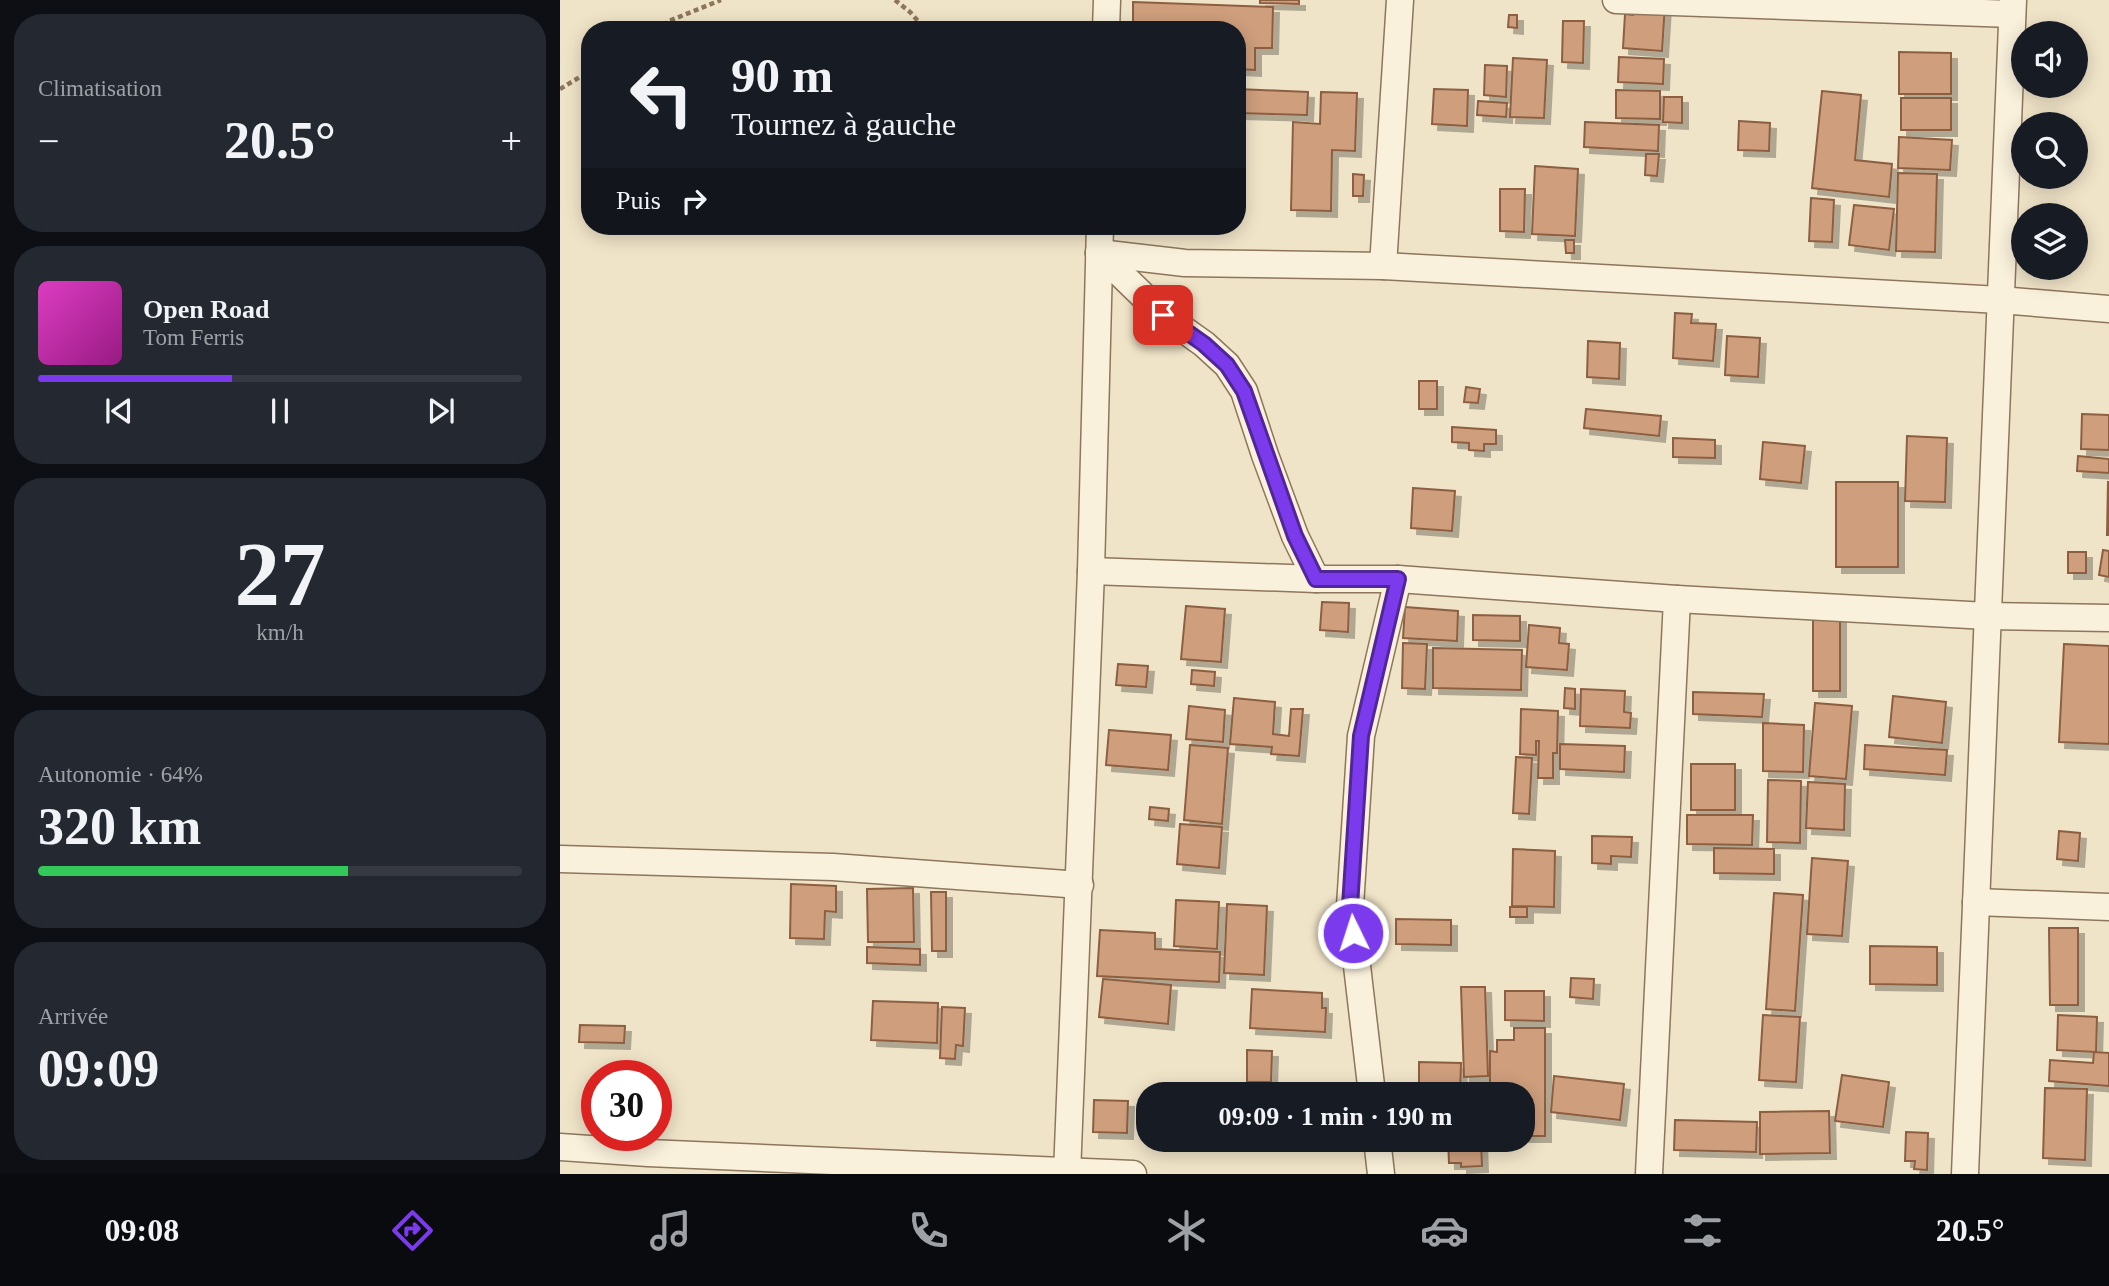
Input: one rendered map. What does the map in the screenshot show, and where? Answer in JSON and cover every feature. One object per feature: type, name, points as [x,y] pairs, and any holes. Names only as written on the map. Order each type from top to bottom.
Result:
[{"type":"street","points":[[1106,21],[1107,0]]},
{"type":"street","points":[[1383,266],[1399,0]]},
{"type":"street","points":[[1616,0],[2012,7],[1965,1174]]},
{"type":"street","points":[[1068,1173],[1091,571],[1100,235]]},
{"type":"street","points":[[1099,253],[1185,263],[1383,266],[2000,300],[2109,309]]},
{"type":"street","points":[[1099,253],[1163,315],[1204,344],[1227,365],[1244,391],[1295,536],[1316,579]]},
{"type":"street","points":[[1091,571],[1316,579],[1398,579],[1677,599],[1987,616],[2109,618]]},
{"type":"street","points":[[1371,1082],[1350,906],[1361,736],[1398,579]]},
{"type":"street","points":[[1649,1174],[1677,599]]},
{"type":"street","points":[[560,859],[833,867],[1080,885]]},
{"type":"street","points":[[1976,902],[2109,907]]},
{"type":"street","points":[[560,1147],[662,1154],[1133,1174]]},
{"type":"street","points":[[1378,1152],[1381,1174]]},
{"type":"path","points":[[671,21],[722,0]]},
{"type":"path","points":[[895,0],[918,21]]},
{"type":"path","points":[[560,89],[581,76]]},
{"type":"building","points":[[1260,0],[1299,0],[1299,4],[1260,3]]},
{"type":"building","points":[[1133,2],[1273,7],[1272,48],[1255,48],[1255,70],[1246,70],[1246,21],[1133,21]]},
{"type":"building","points":[[1665,4],[1662,51],[1623,48],[1625,14],[1633,15],[1634,8]]},
{"type":"building","points":[[1509,15],[1517,15],[1517,28],[1508,27]]},
{"type":"building","points":[[1563,21],[1584,21],[1583,63],[1562,62]]},
{"type":"building","points":[[1899,52],[1951,53],[1951,94],[1899,94]]},
{"type":"building","points":[[1619,57],[1664,59],[1663,84],[1618,82]]},
{"type":"building","points":[[1513,58],[1547,60],[1544,118],[1510,117]]},
{"type":"building","points":[[1485,65],[1507,66],[1506,97],[1484,95]]},
{"type":"building","points":[[1246,89],[1308,92],[1307,115],[1246,113]]},
{"type":"building","points":[[1434,89],[1468,90],[1467,126],[1432,124]]},
{"type":"building","points":[[1616,90],[1660,91],[1660,119],[1616,118]]},
{"type":"building","points":[[1822,91],[1861,95],[1855,160],[1892,164],[1889,197],[1812,188]]},
{"type":"building","points":[[1321,92],[1357,93],[1355,151],[1332,150],[1331,211],[1291,210],[1293,122],[1320,124]]},
{"type":"building","points":[[1664,97],[1682,97],[1682,123],[1663,122]]},
{"type":"building","points":[[1901,98],[1951,98],[1951,130],[1901,130]]},
{"type":"building","points":[[1478,101],[1507,103],[1506,117],[1477,115]]},
{"type":"building","points":[[1739,121],[1770,123],[1769,151],[1738,150]]},
{"type":"building","points":[[1585,122],[1659,125],[1658,151],[1584,147]]},
{"type":"building","points":[[1899,137],[1952,140],[1950,170],[1898,168]]},
{"type":"building","points":[[1646,154],[1659,154],[1657,176],[1645,175]]},
{"type":"building","points":[[1535,166],[1578,169],[1575,236],[1532,234]]},
{"type":"building","points":[[1898,173],[1937,174],[1935,252],[1896,251]]},
{"type":"building","points":[[1353,174],[1364,175],[1363,196],[1353,196]]},
{"type":"building","points":[[1500,189],[1525,189],[1524,232],[1500,231]]},
{"type":"building","points":[[1811,198],[1834,200],[1832,242],[1809,241]]},
{"type":"building","points":[[1854,205],[1894,209],[1889,250],[1849,245]]},
{"type":"building","points":[[1565,240],[1574,240],[1574,253],[1566,253]]},
{"type":"building","points":[[1675,313],[1692,314],[1691,323],[1716,324],[1713,361],[1673,358]]},
{"type":"building","points":[[1727,336],[1760,338],[1758,377],[1725,375]]},
{"type":"building","points":[[1588,341],[1620,343],[1619,379],[1587,377]]},
{"type":"building","points":[[1419,381],[1437,381],[1437,409],[1419,409]]},
{"type":"building","points":[[1466,387],[1480,389],[1478,403],[1464,402]]},
{"type":"building","points":[[1586,409],[1661,416],[1659,436],[1584,428]]},
{"type":"building","points":[[2082,414],[2109,415],[2109,450],[2081,449]]},
{"type":"building","points":[[1452,427],[1496,430],[1496,444],[1484,444],[1484,451],[1469,450],[1469,443],[1452,442]]},
{"type":"building","points":[[1907,436],[1947,438],[1945,502],[1905,501]]},
{"type":"building","points":[[1673,438],[1715,440],[1715,458],[1673,457]]},
{"type":"building","points":[[1763,442],[1805,446],[1801,483],[1760,479]]},
{"type":"building","points":[[2078,456],[2109,459],[2109,473],[2077,471]]},
{"type":"building","points":[[1836,482],[1898,482],[1898,567],[1836,567]]},
{"type":"building","points":[[2108,482],[2109,535],[2107,535]]},
{"type":"building","points":[[1413,488],[1455,491],[1452,531],[1411,528]]},
{"type":"building","points":[[2103,550],[2109,551],[2109,577],[2099,575]]},
{"type":"building","points":[[2068,552],[2086,552],[2086,573],[2068,573]]},
{"type":"building","points":[[1322,602],[1349,603],[1348,632],[1320,630]]},
{"type":"building","points":[[1186,606],[1225,609],[1221,662],[1181,659]]},
{"type":"building","points":[[1405,607],[1458,611],[1457,641],[1403,638]]},
{"type":"building","points":[[1473,615],[1520,616],[1520,641],[1473,640]]},
{"type":"building","points":[[1813,615],[1840,616],[1840,691],[1813,691]]},
{"type":"building","points":[[1529,625],[1560,628],[1559,643],[1569,644],[1567,670],[1526,667]]},
{"type":"building","points":[[1403,643],[1427,644],[1425,689],[1402,688]]},
{"type":"building","points":[[2064,644],[2109,646],[2109,744],[2059,742]]},
{"type":"building","points":[[1433,648],[1522,650],[1521,690],[1433,688]]},
{"type":"building","points":[[1118,664],[1148,666],[1146,687],[1116,685]]},
{"type":"building","points":[[1192,670],[1215,672],[1214,686],[1191,684]]},
{"type":"building","points":[[1565,688],[1575,689],[1575,709],[1564,708]]},
{"type":"building","points":[[1581,689],[1625,691],[1624,712],[1631,713],[1630,728],[1580,726]]},
{"type":"building","points":[[1693,692],[1764,694],[1762,717],[1693,714]]},
{"type":"building","points":[[1893,696],[1946,702],[1942,743],[1889,737]]},
{"type":"building","points":[[1234,698],[1275,702],[1273,734],[1289,736],[1291,709],[1303,709],[1299,756],[1271,754],[1272,747],[1230,744]]},
{"type":"building","points":[[1815,703],[1852,706],[1846,779],[1809,776]]},
{"type":"building","points":[[1189,706],[1225,710],[1223,742],[1186,739]]},
{"type":"building","points":[[1521,709],[1558,711],[1557,753],[1553,753],[1553,778],[1538,778],[1539,741],[1536,741],[1536,755],[1520,754]]},
{"type":"building","points":[[1763,723],[1804,725],[1803,772],[1763,771]]},
{"type":"building","points":[[1109,730],[1171,735],[1168,770],[1106,765]]},
{"type":"building","points":[[1560,744],[1625,746],[1624,772],[1560,769]]},
{"type":"building","points":[[1190,745],[1228,748],[1222,824],[1184,820]]},
{"type":"building","points":[[1865,745],[1947,750],[1945,775],[1864,769]]},
{"type":"building","points":[[1516,757],[1532,758],[1529,814],[1513,813]]},
{"type":"building","points":[[1691,764],[1735,764],[1735,810],[1691,810]]},
{"type":"building","points":[[1768,780],[1801,781],[1800,843],[1767,842]]},
{"type":"building","points":[[1808,782],[1845,784],[1844,830],[1806,828]]},
{"type":"building","points":[[1150,807],[1169,809],[1168,821],[1149,819]]},
{"type":"building","points":[[1687,815],[1753,815],[1752,845],[1687,844]]},
{"type":"building","points":[[1180,824],[1222,827],[1219,868],[1177,864]]},
{"type":"building","points":[[2059,831],[2080,833],[2078,861],[2057,859]]},
{"type":"building","points":[[1592,836],[1632,837],[1631,857],[1611,856],[1611,864],[1592,863]]},
{"type":"building","points":[[1714,848],[1774,849],[1774,874],[1714,873]]},
{"type":"building","points":[[1513,849],[1555,851],[1554,907],[1512,906]]},
{"type":"building","points":[[1812,858],[1848,861],[1842,936],[1807,934]]},
{"type":"building","points":[[791,884],[836,886],[836,912],[825,911],[824,939],[790,938]]},
{"type":"building","points":[[913,888],[914,942],[868,942],[867,889]]},
{"type":"building","points":[[931,892],[946,892],[946,951],[932,951]]},
{"type":"building","points":[[1774,893],[1803,895],[1795,1011],[1766,1009]]},
{"type":"building","points":[[1176,900],[1219,902],[1217,949],[1174,946]]},
{"type":"building","points":[[1227,904],[1267,906],[1264,975],[1224,973]]},
{"type":"building","points":[[1510,907],[1527,907],[1527,917],[1510,917]]},
{"type":"building","points":[[1396,919],[1451,920],[1451,945],[1396,944]]},
{"type":"building","points":[[2049,928],[2078,928],[2078,1005],[2050,1005]]},
{"type":"building","points":[[1100,930],[1155,933],[1155,949],[1220,952],[1219,982],[1097,976]]},
{"type":"building","points":[[1870,946],[1937,947],[1937,985],[1870,984]]},
{"type":"building","points":[[867,947],[920,949],[920,965],[867,963]]},
{"type":"building","points":[[1571,978],[1594,979],[1593,999],[1570,997]]},
{"type":"building","points":[[1103,979],[1171,985],[1168,1024],[1099,1017]]},
{"type":"building","points":[[1461,987],[1485,987],[1488,1076],[1464,1077]]},
{"type":"building","points":[[1252,989],[1322,993],[1322,1008],[1326,1008],[1325,1032],[1250,1028]]},
{"type":"building","points":[[1505,991],[1544,991],[1544,1021],[1505,1020]]},
{"type":"building","points":[[873,1001],[938,1003],[937,1043],[871,1040]]},
{"type":"building","points":[[942,1007],[965,1008],[963,1046],[956,1045],[955,1059],[940,1058]]},
{"type":"building","points":[[1763,1015],[1800,1017],[1796,1082],[1759,1080]]},
{"type":"building","points":[[2058,1015],[2097,1017],[2096,1052],[2057,1050]]},
{"type":"building","points":[[580,1025],[625,1026],[624,1043],[579,1042]]},
{"type":"building","points":[[1514,1028],[1545,1028],[1545,1136],[1535,1136],[1535,1082],[1490,1082],[1490,1051],[1497,1052],[1497,1040],[1514,1040]]},
{"type":"building","points":[[1247,1050],[1272,1051],[1271,1082],[1247,1082]]},
{"type":"building","points":[[2094,1052],[2109,1053],[2109,1086],[2049,1081],[2050,1060],[2093,1063]]},
{"type":"building","points":[[1419,1062],[1461,1063],[1460,1082],[1419,1082]]},
{"type":"building","points":[[1842,1075],[1889,1082],[1883,1127],[1835,1121]]},
{"type":"building","points":[[1554,1076],[1624,1084],[1620,1120],[1551,1112]]},
{"type":"building","points":[[2045,1088],[2087,1089],[2085,1160],[2043,1158]]},
{"type":"building","points":[[1094,1100],[1128,1101],[1127,1133],[1093,1132]]},
{"type":"building","points":[[1829,1111],[1830,1153],[1760,1154],[1760,1112]]},
{"type":"building","points":[[1675,1120],[1757,1122],[1756,1152],[1674,1150]]},
{"type":"building","points":[[1906,1132],[1928,1133],[1927,1170],[1914,1169],[1915,1161],[1905,1161]]},
{"type":"building","points":[[1449,1152],[1481,1152],[1482,1166],[1461,1167],[1461,1163],[1449,1163]]},
{"type":"route","points":[[1163,315],[1204,344],[1227,365],[1244,391],[1295,536],[1316,579],[1398,579],[1361,736],[1350,906],[1353,933]]}]
